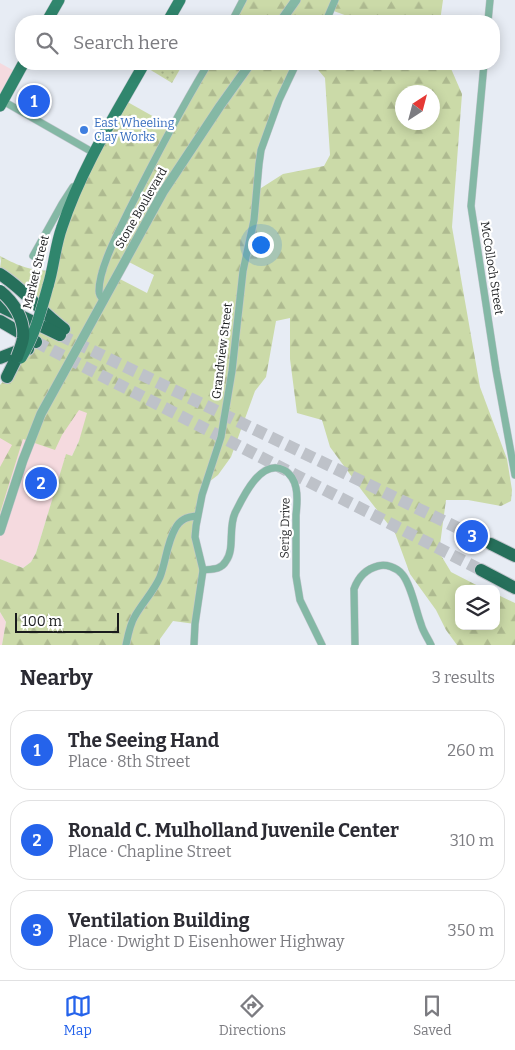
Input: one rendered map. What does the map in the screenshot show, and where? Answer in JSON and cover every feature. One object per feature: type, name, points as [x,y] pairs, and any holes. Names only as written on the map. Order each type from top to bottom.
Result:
[{"type":"highway","points":[[0,274],[14,283],[62,332],[0,306]]},
{"type":"highway","points":[[0,290],[13,304],[20,319],[23,337],[19,358],[3,381]]},
{"type":"highway","points":[[0,321],[37,346],[0,358]]},
{"type":"highway","points":[[491,544],[515,556]]},
{"type":"highway","points":[[515,583],[481,570],[515,588]]},
{"type":"main road","points":[[50,15],[59,0]]},
{"type":"main road","points":[[171,15],[180,0]]},
{"type":"main road","points":[[1,104],[20,70]]},
{"type":"main road","name":"Market Street","points":[[19,358],[30,343],[41,313],[61,228],[72,201],[92,156],[141,70]]},
{"type":"street","points":[[235,15],[244,0]]},
{"type":"street","points":[[285,15],[296,0]]},
{"type":"street","points":[[329,15],[335,0]]},
{"type":"street","points":[[489,15],[490,0]]},
{"type":"street","points":[[104,300],[100,297],[99,293],[100,283],[113,242],[163,144],[205,70]]},
{"type":"street","name":"Stone Boulevard","points":[[0,531],[41,414],[163,192],[246,70]]},
{"type":"street","name":"Grandview Street","points":[[194,645],[202,570],[195,537],[197,516],[220,440],[232,372],[244,271],[254,220],[258,164],[279,100],[293,70]]},
{"type":"street","name":"McColloch Street","points":[[483,70],[471,206],[496,370],[515,475]]},
{"type":"street","points":[[1,104],[92,156]]},
{"type":"street","name":"Market Street","points":[[33,256],[92,156]]},
{"type":"street","name":"Serig Drive","points":[[202,570],[214,570],[220,568],[226,562],[229,556],[234,517],[256,477],[264,470],[272,468],[280,468],[288,472],[296,487],[297,586],[300,600],[322,645]]},
{"type":"street","points":[[126,645],[134,616],[156,586],[175,528],[188,516],[197,516]]},
{"type":"street","points":[[355,645],[354,590],[356,582],[364,573],[380,566],[396,568],[402,573],[422,627],[431,645]]},
{"type":"shaded area","points":[[0,63],[18,73],[0,100]]},
{"type":"shaded area","points":[[106,368],[79,441],[72,456],[66,455],[36,553],[31,562],[23,568],[0,559],[0,393]]},
{"type":"shaded area","points":[[0,612],[6,622],[2,645],[0,645]]},
{"type":"green space","points":[[243,0],[443,0],[441,15],[345,15],[331,10],[329,15],[235,15]]},
{"type":"green space","points":[[151,70],[180,70],[172,83]]},
{"type":"green space","points":[[205,70],[294,70],[261,150],[258,190],[283,174],[324,166],[330,155],[325,78],[318,70],[452,70],[462,94],[452,227],[480,387],[507,459],[512,490],[511,501],[501,506],[468,500],[446,500],[439,552],[451,572],[476,585],[455,585],[455,630],[500,630],[500,596],[515,603],[515,645],[457,645],[446,630],[436,610],[410,574],[395,533],[330,447],[322,420],[297,413],[290,359],[290,318],[276,321],[266,377],[255,391],[231,457],[218,475],[205,485],[196,526],[203,570],[195,624],[173,621],[160,639],[160,645],[2,645],[6,622],[0,612],[0,559],[23,568],[31,562],[36,553],[66,454],[72,456],[79,441],[87,413],[79,410],[62,435],[55,450],[23,439],[0,513],[0,467],[12,445],[0,438],[0,385],[21,358],[41,313],[0,268],[0,256],[25,267],[52,271],[61,228],[124,100],[172,127]],"holes":[[[125,260],[154,275],[147,293],[116,277]]]},
{"type":"tunnel","points":[[60,335],[491,544]]},
{"type":"tunnel","points":[[36,342],[481,570]]},
{"type":"place","name":"The Seeing Hand","points":[[34,101]]},
{"type":"place","name":"East Wheeling Clay Works","points":[[84,130]]},
{"type":"place","name":"Ronald C. Mulholland Juvenile Center","points":[[41,483]]},
{"type":"place","name":"Ventilation Building","points":[[472,536]]}]
